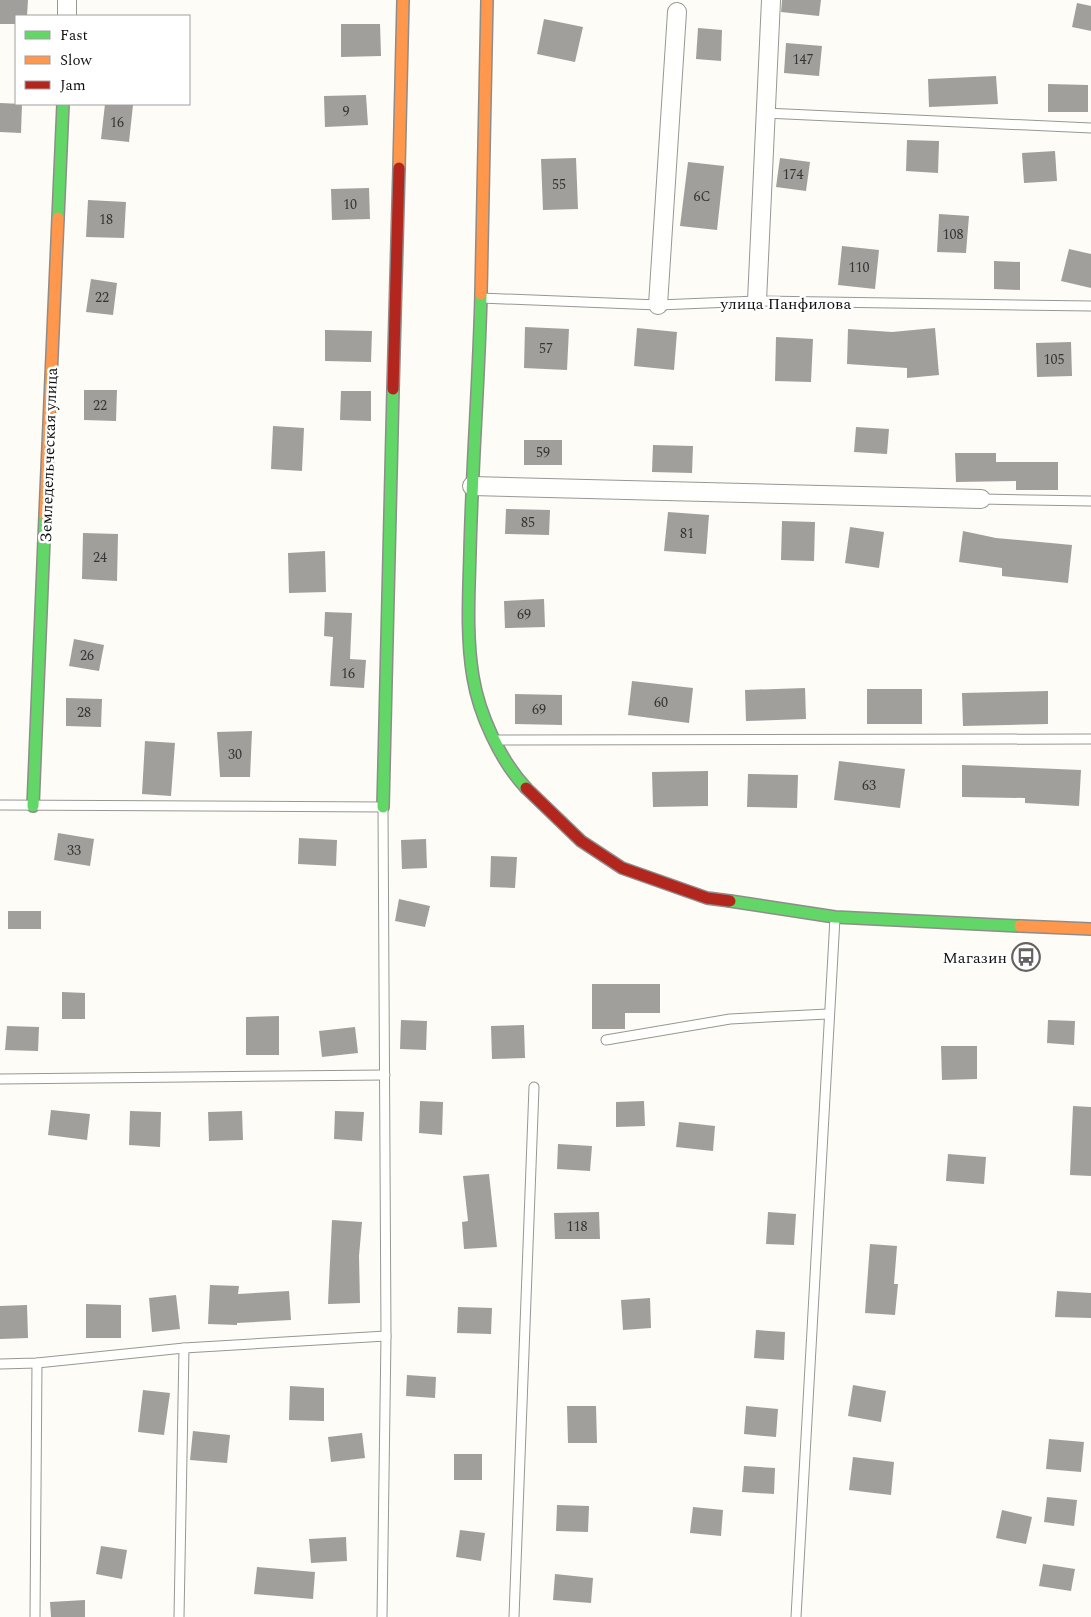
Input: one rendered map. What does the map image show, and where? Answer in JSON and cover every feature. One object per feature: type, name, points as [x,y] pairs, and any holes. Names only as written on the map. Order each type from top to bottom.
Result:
[{"type":"street","points":[[67,15],[68,0]]},
{"type":"street","points":[[382,807],[403,0]]},
{"type":"street","points":[[487,0],[481,298],[472,486],[469,611],[473,677],[493,740],[517,778],[551,814],[581,841],[622,868],[707,898],[835,917],[1091,929]]},
{"type":"street","points":[[757,301],[771,0]]},
{"type":"street","points":[[658,305],[677,12]]},
{"type":"street","name":"Земледельческая улица","points":[[33,806],[63,105]]},
{"type":"street","points":[[472,486],[981,499]]},
{"type":"lane","points":[[765,114],[1091,128]]},
{"type":"lane","name":"улица Панфилова","points":[[481,298],[658,305],[757,301],[1091,306]]},
{"type":"lane","points":[[981,499],[1091,501]]},
{"type":"lane","points":[[493,740],[1091,740]]},
{"type":"lane","points":[[0,805],[382,807],[386,1336],[382,1617]]},
{"type":"lane","points":[[796,1617],[828,1014],[835,917]]},
{"type":"lane","points":[[606,1040],[730,1019],[828,1014]]},
{"type":"lane","points":[[0,1078],[385,1075]]},
{"type":"lane","points":[[514,1617],[534,1087]]},
{"type":"lane","points":[[0,1364],[38,1363],[184,1348],[386,1336]]},
{"type":"lane","points":[[179,1617],[184,1348]]},
{"type":"lane","points":[[35,1617],[38,1363]]},
{"type":"building","points":[[0,0],[28,0],[27,15],[15,15],[15,24],[0,24]]},
{"type":"building","points":[[782,0],[821,0],[819,16],[781,12]]},
{"type":"building","points":[[1077,3],[1091,6],[1091,31],[1072,27]]},
{"type":"building","points":[[544,19],[583,27],[575,62],[537,54]]},
{"type":"building","points":[[341,24],[380,24],[381,56],[341,57]]},
{"type":"building","points":[[698,28],[722,30],[721,61],[696,59]]},
{"type":"building","points":[[786,43],[822,46],[819,76],[784,73]]},
{"type":"building","points":[[996,76],[998,104],[929,107],[928,79]]},
{"type":"building","points":[[1048,84],[1088,85],[1088,112],[1048,112]]},
{"type":"building","points":[[366,95],[368,125],[325,127],[324,96]]},
{"type":"building","points":[[0,103],[22,105],[21,133],[0,132]]},
{"type":"building","points":[[105,105],[133,105],[129,142],[101,139]]},
{"type":"building","points":[[907,140],[939,141],[938,173],[906,171]]},
{"type":"building","points":[[1055,151],[1057,181],[1024,183],[1022,153]]},
{"type":"building","points":[[576,158],[578,209],[543,210],[541,159]]},
{"type":"building","points":[[780,158],[810,162],[806,191],[776,187]]},
{"type":"building","points":[[688,162],[724,166],[717,230],[680,226]]},
{"type":"building","points":[[369,188],[370,219],[332,220],[331,189]]},
{"type":"building","points":[[88,200],[126,202],[124,238],[86,237]]},
{"type":"building","points":[[939,214],[969,216],[966,253],[937,252]]},
{"type":"building","points":[[842,246],[879,250],[875,289],[838,285]]},
{"type":"building","points":[[1069,249],[1091,254],[1091,288],[1061,281]]},
{"type":"building","points":[[994,261],[1020,262],[1020,290],[994,289]]},
{"type":"building","points":[[91,279],[117,283],[113,315],[86,312]]},
{"type":"building","points":[[525,327],[569,329],[567,370],[524,368]]},
{"type":"building","points":[[637,328],[677,332],[674,370],[634,366]]},
{"type":"building","points":[[935,328],[939,375],[907,378],[907,368],[847,364],[848,329],[892,332]]},
{"type":"building","points":[[325,330],[372,331],[371,362],[325,361]]},
{"type":"building","points":[[776,337],[813,339],[811,382],[775,381]]},
{"type":"building","points":[[1071,342],[1072,376],[1037,377],[1036,343]]},
{"type":"building","points":[[84,390],[117,390],[116,421],[84,420]]},
{"type":"building","points":[[341,391],[371,391],[371,421],[340,420]]},
{"type":"building","points":[[273,426],[304,428],[302,471],[271,469]]},
{"type":"building","points":[[856,427],[889,429],[887,454],[854,452]]},
{"type":"building","points":[[524,440],[562,440],[562,465],[524,465]]},
{"type":"building","points":[[653,445],[693,446],[692,473],[652,472]]},
{"type":"building","points":[[955,453],[996,453],[996,462],[1058,462],[1058,490],[1016,490],[1016,481],[956,482]]},
{"type":"building","points":[[506,509],[550,510],[549,535],[505,534]]},
{"type":"building","points":[[668,512],[709,515],[706,554],[664,551]]},
{"type":"building","points":[[782,521],[815,522],[814,561],[781,560]]},
{"type":"building","points":[[850,527],[884,532],[879,568],[845,563]]},
{"type":"building","points":[[963,531],[996,538],[1072,545],[1068,583],[1002,576],[1002,568],[959,562]]},
{"type":"building","points":[[83,533],[118,534],[117,581],[82,579]]},
{"type":"building","points":[[325,551],[326,592],[289,593],[288,553]]},
{"type":"building","points":[[544,599],[545,627],[505,628],[504,601]]},
{"type":"building","points":[[325,612],[352,613],[350,659],[366,660],[364,688],[330,686],[333,637],[324,636]]},
{"type":"building","points":[[74,639],[104,645],[99,671],[69,666]]},
{"type":"building","points":[[632,681],[693,688],[689,723],[628,715]]},
{"type":"building","points":[[805,688],[806,719],[746,721],[745,690]]},
{"type":"building","points":[[867,689],[922,689],[922,724],[867,724]]},
{"type":"building","points":[[1048,691],[1048,724],[963,726],[962,693]]},
{"type":"building","points":[[515,694],[562,695],[562,725],[515,724]]},
{"type":"building","points":[[66,698],[102,699],[101,727],[66,726]]},
{"type":"building","points":[[252,731],[250,777],[220,777],[217,732]]},
{"type":"building","points":[[145,741],[175,743],[171,796],[142,794]]},
{"type":"building","points":[[839,761],[905,769],[900,808],[834,800]]},
{"type":"building","points":[[962,765],[1081,770],[1079,806],[1025,803],[1025,798],[962,797]]},
{"type":"building","points":[[708,771],[708,806],[653,807],[652,772]]},
{"type":"building","points":[[748,774],[798,775],[797,808],[747,807]]},
{"type":"building","points":[[58,833],[94,839],[90,866],[54,860]]},
{"type":"building","points":[[299,838],[337,840],[336,866],[298,864]]},
{"type":"building","points":[[426,839],[427,868],[402,869],[401,840]]},
{"type":"building","points":[[491,856],[517,857],[515,888],[490,887]]},
{"type":"building","points":[[399,899],[430,906],[425,927],[395,921]]},
{"type":"building","points":[[8,911],[41,911],[41,929],[8,929]]},
{"type":"building","points":[[592,984],[660,984],[660,1013],[625,1013],[625,1029],[592,1029]]},
{"type":"building","points":[[62,992],[85,993],[85,1019],[62,1019]]},
{"type":"building","points":[[279,1016],[279,1055],[246,1055],[246,1017]]},
{"type":"building","points":[[401,1020],[427,1021],[426,1050],[400,1049]]},
{"type":"building","points":[[1048,1020],[1075,1021],[1074,1045],[1047,1043]]},
{"type":"building","points":[[524,1025],[525,1058],[492,1059],[491,1026]]},
{"type":"building","points":[[7,1026],[39,1027],[38,1051],[5,1050]]},
{"type":"building","points":[[355,1027],[358,1053],[322,1057],[319,1031]]},
{"type":"building","points":[[941,1046],[977,1046],[977,1079],[942,1080]]},
{"type":"building","points":[[420,1101],[443,1102],[442,1135],[419,1133]]},
{"type":"building","points":[[644,1101],[645,1126],[616,1127],[616,1102]]},
{"type":"building","points":[[1073,1106],[1091,1107],[1091,1176],[1070,1175]]},
{"type":"building","points":[[51,1110],[90,1114],[87,1140],[48,1135]]},
{"type":"building","points":[[130,1111],[161,1112],[160,1147],[129,1145]]},
{"type":"building","points":[[242,1111],[243,1140],[209,1141],[208,1112]]},
{"type":"building","points":[[335,1111],[364,1112],[362,1141],[334,1139]]},
{"type":"building","points":[[679,1122],[715,1126],[713,1151],[676,1147]]},
{"type":"building","points":[[558,1144],[592,1146],[590,1171],[557,1169]]},
{"type":"building","points":[[948,1154],[986,1157],[984,1184],[946,1181]]},
{"type":"building","points":[[489,1174],[497,1247],[464,1249],[462,1222],[468,1221],[463,1176]]},
{"type":"building","points":[[599,1212],[600,1239],[555,1239],[554,1213]]},
{"type":"building","points":[[768,1212],[796,1214],[794,1245],[766,1244]]},
{"type":"building","points":[[332,1220],[362,1222],[359,1256],[360,1303],[328,1304]]},
{"type":"building","points":[[870,1244],[897,1246],[894,1284],[898,1284],[895,1315],[865,1313]]},
{"type":"building","points":[[210,1285],[239,1286],[238,1294],[289,1291],[291,1320],[237,1323],[237,1325],[208,1324]]},
{"type":"building","points":[[1057,1291],[1091,1293],[1091,1318],[1055,1317]]},
{"type":"building","points":[[176,1295],[180,1329],[152,1332],[149,1298]]},
{"type":"building","points":[[650,1298],[651,1328],[623,1330],[621,1300]]},
{"type":"building","points":[[86,1304],[121,1305],[121,1338],[86,1338]]},
{"type":"building","points":[[27,1305],[28,1338],[0,1339],[0,1306]]},
{"type":"building","points":[[458,1307],[492,1308],[491,1334],[457,1333]]},
{"type":"building","points":[[756,1330],[785,1332],[784,1360],[754,1358]]},
{"type":"building","points":[[407,1375],[436,1377],[435,1398],[406,1396]]},
{"type":"building","points":[[853,1385],[886,1391],[881,1422],[848,1416]]},
{"type":"building","points":[[290,1386],[324,1388],[324,1421],[289,1420]]},
{"type":"building","points":[[143,1390],[170,1393],[164,1435],[138,1432]]},
{"type":"building","points":[[567,1406],[596,1406],[597,1443],[568,1443]]},
{"type":"building","points":[[746,1406],[778,1409],[776,1437],[744,1434]]},
{"type":"building","points":[[193,1431],[230,1435],[227,1463],[190,1460]]},
{"type":"building","points":[[362,1433],[365,1458],[331,1462],[328,1437]]},
{"type":"building","points":[[1049,1439],[1084,1442],[1081,1472],[1046,1469]]},
{"type":"building","points":[[454,1454],[482,1454],[482,1480],[454,1480]]},
{"type":"building","points":[[853,1457],[894,1462],[891,1495],[849,1490]]},
{"type":"building","points":[[744,1466],[775,1468],[774,1494],[742,1492]]},
{"type":"building","points":[[1047,1497],[1077,1500],[1074,1526],[1044,1522]]},
{"type":"building","points":[[557,1505],[589,1506],[588,1532],[556,1531]]},
{"type":"building","points":[[693,1507],[723,1510],[721,1536],[690,1533]]},
{"type":"building","points":[[1002,1510],[1032,1517],[1026,1544],[996,1538]]},
{"type":"building","points":[[460,1530],[485,1533],[481,1561],[456,1557]]},
{"type":"building","points":[[346,1537],[347,1561],[311,1563],[309,1539]]},
{"type":"building","points":[[101,1546],[127,1550],[122,1579],[96,1574]]},
{"type":"building","points":[[1043,1564],[1075,1569],[1071,1591],[1039,1586]]},
{"type":"building","points":[[257,1567],[315,1572],[313,1599],[254,1594]]},
{"type":"building","points":[[555,1574],[593,1578],[591,1603],[553,1600]]},
{"type":"building","points":[[85,1600],[85,1617],[51,1617],[50,1602]]},
{"type":"traffic: fast","points":[[58,218],[63,105]]},
{"type":"traffic: fast","points":[[481,294],[469,583],[471,661],[480,706],[492,736],[508,764],[526,788]]},
{"type":"traffic: fast","points":[[383,807],[393,389]]},
{"type":"traffic: fast","points":[[33,806],[45,515]]},
{"type":"traffic: fast","points":[[730,901],[835,917],[1020,926]]},
{"type":"traffic: slow","points":[[399,168],[403,0]]},
{"type":"traffic: slow","points":[[481,294],[487,0]]},
{"type":"traffic: slow","points":[[45,515],[58,218]]},
{"type":"traffic: slow","points":[[1020,926],[1091,929]]},
{"type":"traffic: jam","points":[[393,389],[399,168]]},
{"type":"traffic: jam","points":[[526,788],[581,841],[622,868],[707,898],[730,901]]},
{"type":"place","name":"Магазин","points":[[1026,957]]}]
